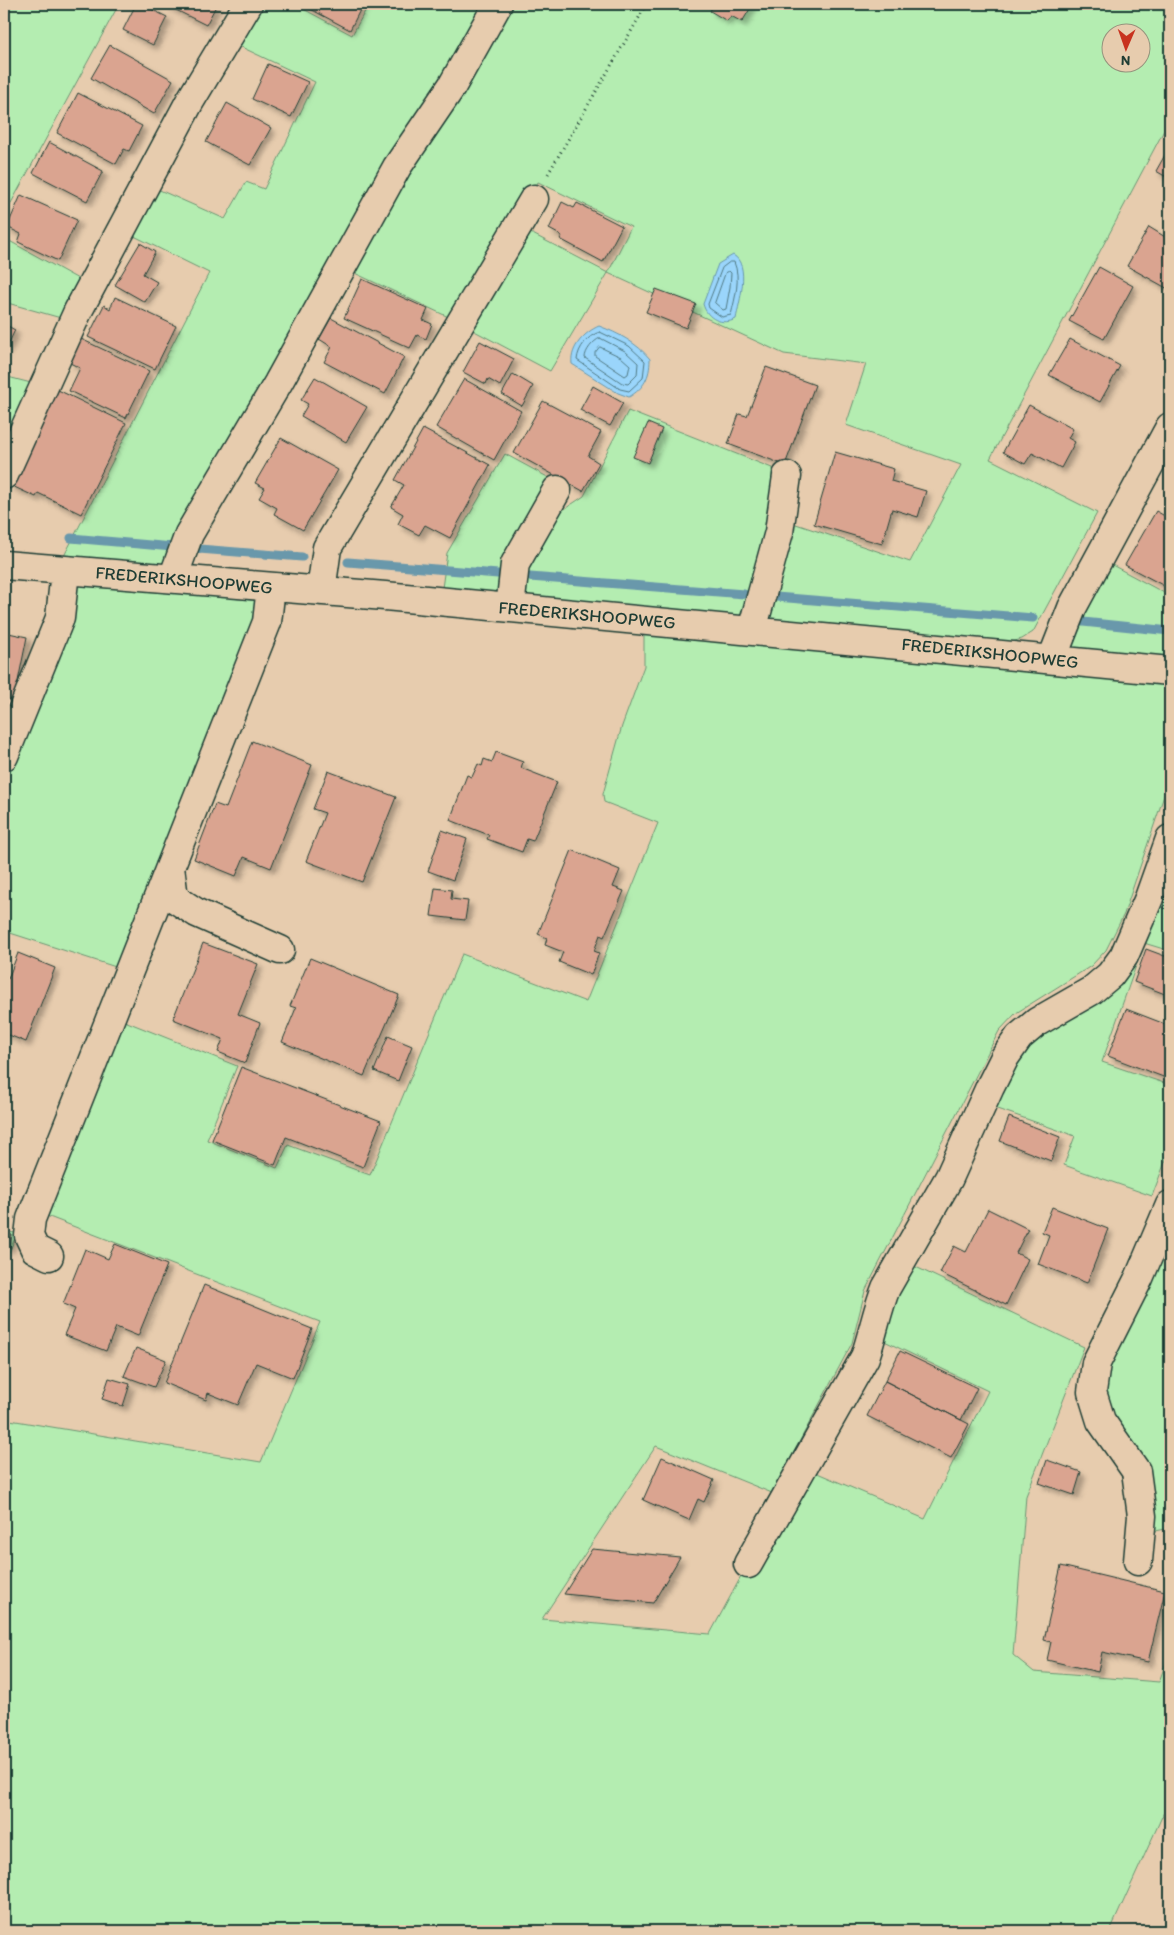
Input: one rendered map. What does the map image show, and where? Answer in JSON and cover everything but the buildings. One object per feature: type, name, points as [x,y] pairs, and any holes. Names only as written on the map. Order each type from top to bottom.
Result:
[{"type":"street","points":[[4,475],[78,310],[190,101],[248,4]]},
{"type":"street","points":[[173,578],[189,534],[278,383],[397,167],[452,86],[498,4]]},
{"type":"street","points":[[321,591],[327,548],[534,199]]},
{"type":"street","points":[[1052,659],[1072,608],[1170,427]]},
{"type":"street","points":[[752,630],[779,532],[786,476]]},
{"type":"street","points":[[510,608],[515,564],[557,490]]},
{"type":"street","name":"FREDERIKSHOOPWEG","points":[[4,565],[173,578],[752,630],[1170,671]]},
{"type":"street","points":[[4,756],[60,618],[65,571]]},
{"type":"street","points":[[49,1256],[35,1249],[29,1236],[31,1219],[267,622],[271,587]]},
{"type":"street","points":[[748,1564],[865,1356],[873,1334],[879,1305],[886,1288],[949,1178],[1005,1057],[1019,1037],[1037,1022],[1091,991],[1115,969],[1124,956],[1149,898],[1170,839]]},
{"type":"street","points":[[170,867],[174,898],[198,913],[280,950]]},
{"type":"street","points":[[1138,1561],[1142,1516],[1136,1471],[1101,1421],[1092,1392],[1096,1362],[1139,1278],[1170,1205]]},
{"type":"path","points":[[534,199],[647,4]]},
{"type":"green space","points":[[4,4],[119,4],[4,216]]},
{"type":"green space","points":[[259,4],[294,4],[352,35],[369,4],[493,4],[167,564],[63,558],[209,273],[130,234],[155,188],[225,219],[246,182],[264,189],[315,82],[235,44]]},
{"type":"green space","points":[[505,4],[1170,4],[1170,119],[990,459],[1097,513],[1033,632],[1022,639],[1011,642],[760,618],[787,521],[910,562],[961,465],[846,425],[866,364],[784,354],[608,273],[631,227],[538,182],[457,321],[346,269]]},
{"type":"green space","points":[[523,229],[608,273],[550,371],[465,326]]},
{"type":"green space","points":[[4,238],[80,280],[61,318],[4,302]]},
{"type":"green space","points":[[4,376],[31,383],[4,441]]},
{"type":"green space","points":[[628,411],[772,468],[773,528],[741,618],[520,596],[524,568],[548,520],[584,496]]},
{"type":"green space","points":[[505,454],[553,480],[503,556],[498,593],[442,588],[447,553]]},
{"type":"green space","points":[[1099,558],[1170,596],[1170,659],[1067,649]]},
{"type":"green space","points":[[90,583],[259,601],[256,634],[122,969],[4,931],[4,770],[69,610],[71,593],[79,586]]},
{"type":"green space","points":[[644,635],[1170,685],[1170,778],[1124,914],[1106,950],[1091,966],[1016,1013],[999,1031],[865,1291],[852,1343],[772,1493],[656,1446],[542,1619],[710,1634],[801,1466],[925,1519],[988,1391],[870,1334],[899,1259],[1084,1347],[1026,1496],[1013,1655],[1034,1672],[1159,1682],[1170,1651],[1170,1799],[1110,1931],[458,1931],[451,1929],[450,1931],[4,1931],[4,1562],[7,1555],[4,1554],[4,1419],[261,1462],[320,1322],[39,1213],[117,1018],[237,1066],[207,1140],[277,1168],[288,1145],[370,1175],[462,954],[586,1002],[658,823],[604,802],[603,794],[622,726],[644,666]]},
{"type":"green space","points":[[1170,826],[1170,951],[1144,943],[1102,1062],[1170,1085],[1170,1149],[1152,1196],[1064,1165],[1075,1136],[978,1102],[1009,1041],[1114,962]]},
{"type":"green space","points":[[4,1232],[17,1233],[4,1266]]},
{"type":"green space","points":[[1153,1242],[1170,1249],[1170,1528],[1141,1534],[1103,1416],[1098,1353]]},
{"type":"water","points":[[733,255],[738,260],[743,275],[736,319],[726,322],[716,320],[708,314],[703,304],[718,264]]},
{"type":"water","points":[[599,326],[627,339],[650,359],[649,371],[645,381],[639,390],[629,397],[618,393],[572,364],[573,352],[576,346],[584,336]]},
{"type":"waterway","points":[[71,538],[173,547]]},
{"type":"waterway","points":[[199,549],[302,557]]},
{"type":"waterway","points":[[348,562],[498,574]]},
{"type":"waterway","points":[[530,577],[744,594]]},
{"type":"waterway","points":[[776,597],[1033,618]]},
{"type":"waterway","points":[[1083,622],[1170,631]]}]
